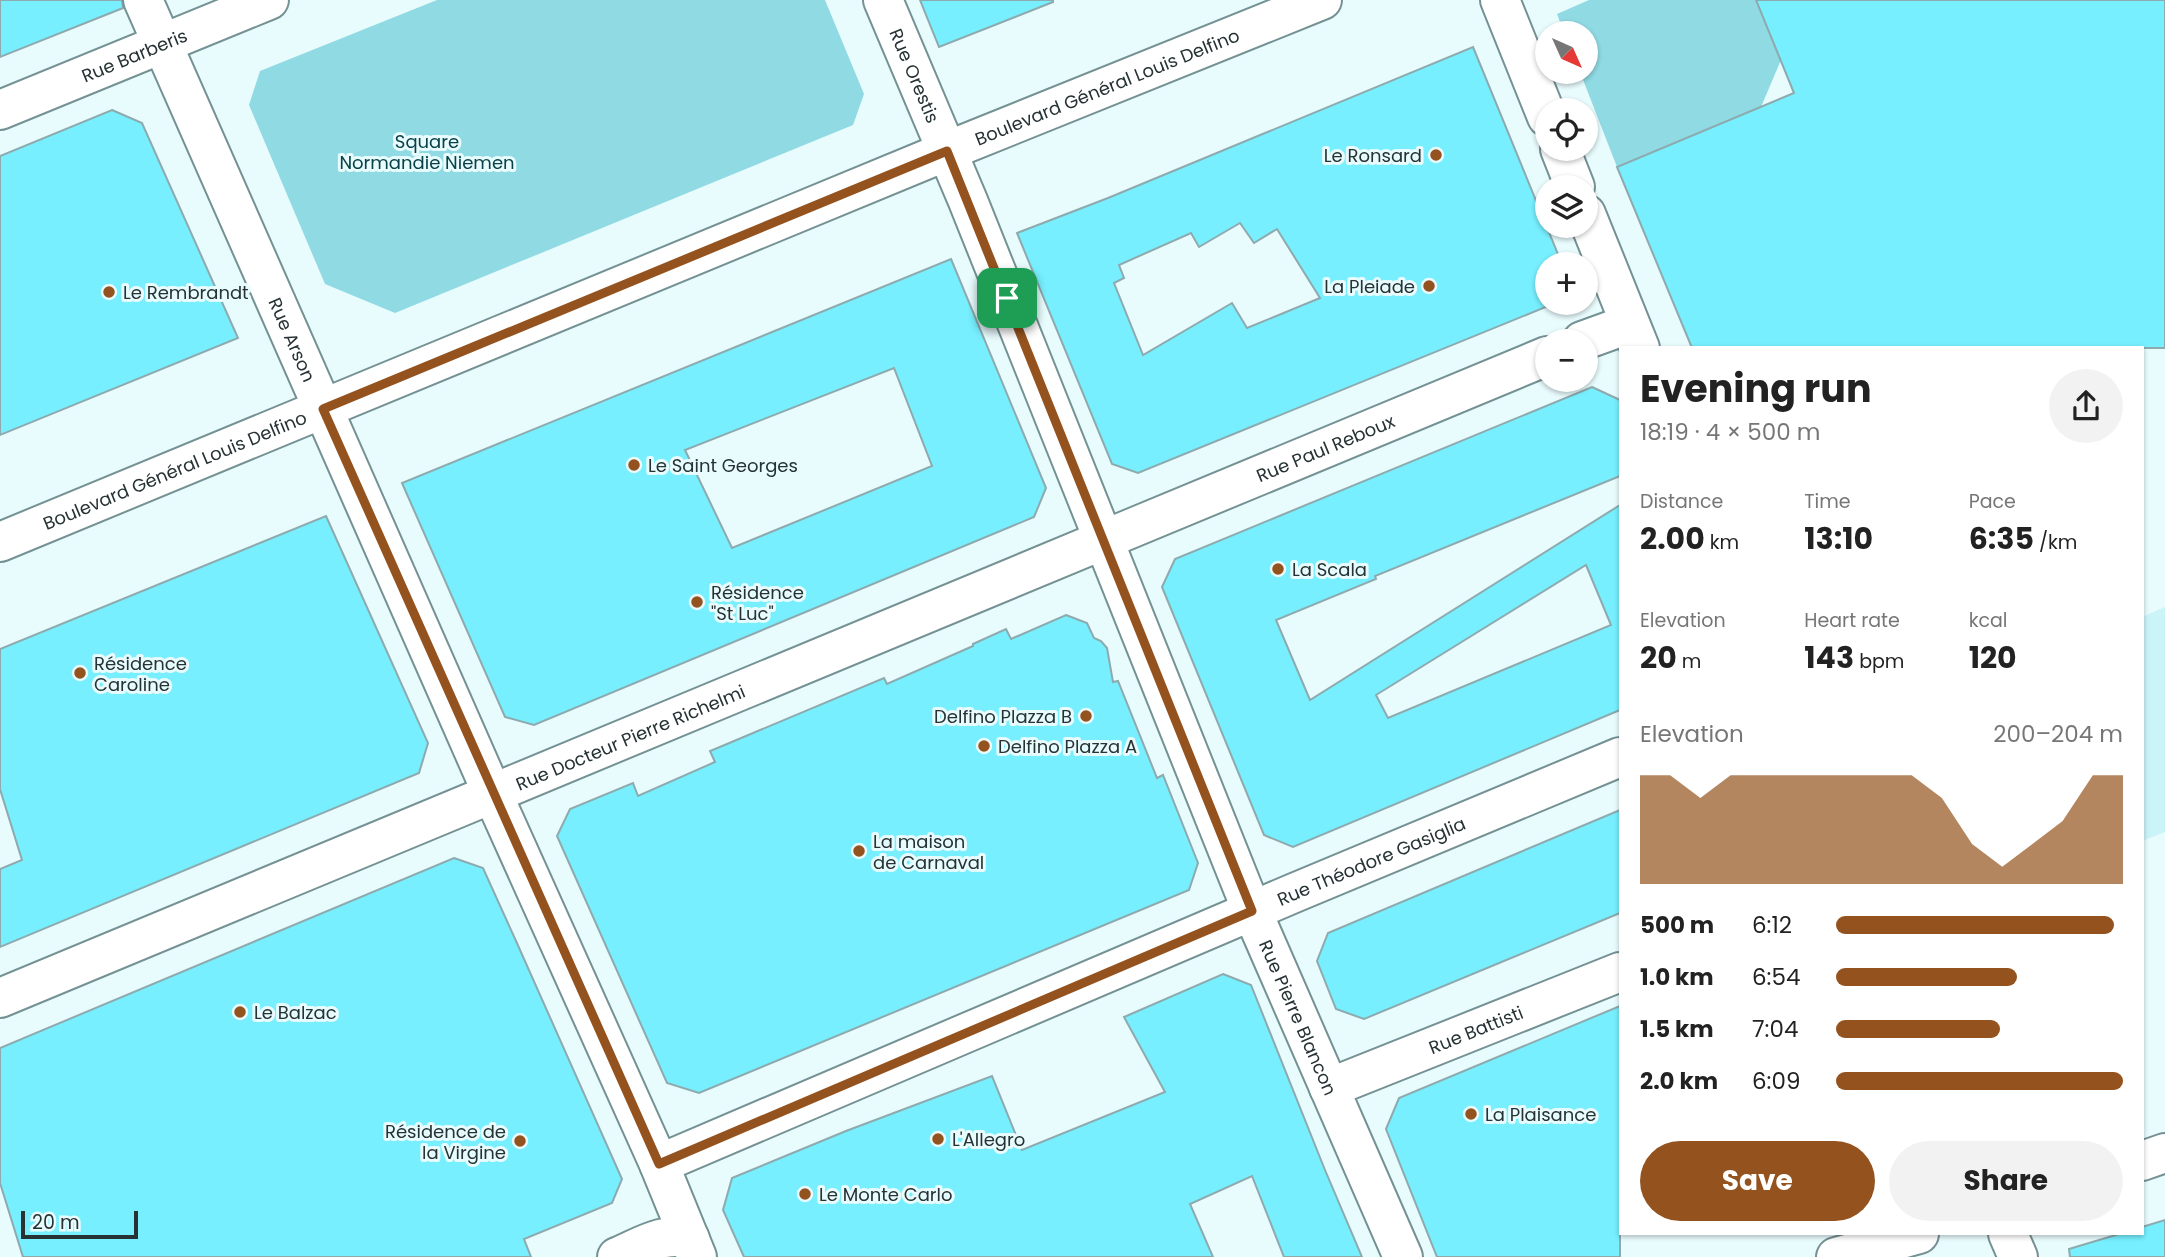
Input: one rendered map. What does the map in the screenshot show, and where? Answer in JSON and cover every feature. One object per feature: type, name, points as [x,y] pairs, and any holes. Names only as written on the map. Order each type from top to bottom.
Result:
[{"type":"street","name":"Rue Arson","points":[[143,0],[493,795],[659,1164],[687,1251]]},
{"type":"street","name":"Rue Barberis","points":[[0,110],[269,0]]},
{"type":"street","name":"Rue Orestis","points":[[883,0],[947,151]]},
{"type":"street","name":"Boulevard Général Louis Delfino","points":[[0,542],[947,151],[1322,0]]},
{"type":"street","points":[[1500,0],[1539,98]]},
{"type":"street","name":"Rue Pierre Blancon","points":[[947,151],[1252,911],[1402,1257]]},
{"type":"street","points":[[1595,238],[1634,336],[1598,339]]},
{"type":"street","name":"Rue Paul Reboux","points":[[1104,538],[1535,361]]},
{"type":"street","name":"Rue Docteur Pierre Richelmi","points":[[0,998],[493,795],[1104,538]]},
{"type":"street","name":"Rue Théodore Gasiglia","points":[[659,1164],[1619,757]]},
{"type":"street","name":"Rue Battisti","points":[[1329,1088],[1619,972]]},
{"type":"street","points":[[2144,1160],[2165,1153]]},
{"type":"street","points":[[1836,1257],[1915,1235]]},
{"type":"street","points":[[2008,1235],[2018,1257]]},
{"type":"street","points":[[617,1257],[665,1236],[678,1236],[687,1251]]},
{"type":"shaded area","points":[[2165,607],[2165,832],[2144,840],[2144,616]]},
{"type":"green space","name":"Square Normandie Niemen","points":[[437,0],[825,0],[864,94],[853,125],[395,313],[325,284],[249,105],[260,71]]},
{"type":"green space","points":[[1589,0],[1756,0],[1781,60],[1761,107],[1617,167],[1598,118],[1598,98],[1590,98],[1585,84],[1598,84],[1598,21],[1560,21],[1557,14]]},
{"type":"building","points":[[0,0],[122,0],[123,8],[0,57]]},
{"type":"building","points":[[920,0],[1053,0],[1053,2],[939,47]]},
{"type":"building","points":[[1756,0],[2165,0],[2165,348],[1691,346],[1617,167],[1794,93]]},
{"type":"building","points":[[1473,47],[1535,198],[1535,238],[1551,238],[1557,252],[1535,252],[1535,311],[1138,473],[1112,464],[1017,233]],"holes":[[[1240,223],[1254,243],[1277,229],[1320,298],[1247,328],[1232,303],[1143,355],[1114,283],[1124,278],[1119,265],[1191,233],[1199,247]]]},
{"type":"building","name":"Le Rembrandt","points":[[112,110],[142,123],[238,338],[0,435],[0,156]]},
{"type":"building","points":[[951,259],[1046,488],[1034,517],[534,725],[505,717],[402,483]],"holes":[[[894,368],[932,466],[732,548],[685,450]]]},
{"type":"building","points":[[1598,390],[1619,400],[1619,476],[1375,576],[1376,579],[1276,620],[1310,700],[1619,506],[1619,710],[1293,847],[1264,835],[1162,587],[1175,559],[1580,392],[1598,392]],"holes":[[[1586,565],[1611,625],[1388,718],[1376,695]]]},
{"type":"building","points":[[326,516],[428,743],[419,773],[0,947],[0,869],[22,860],[0,789],[0,649]]},
{"type":"building","points":[[1066,615],[1087,623],[1094,638],[1107,648],[1113,682],[1118,681],[1157,778],[1163,775],[1198,863],[1189,890],[699,1093],[667,1083],[557,836],[570,809],[633,783],[638,796],[715,762],[710,751],[884,678],[887,684],[1006,629],[1011,639]]},
{"type":"building","points":[[1619,810],[1619,913],[1364,1019],[1336,1009],[1317,961],[1328,933]]},
{"type":"building","points":[[454,858],[483,868],[622,1179],[612,1203],[524,1239],[531,1257],[23,1257],[0,1183],[0,1048]]},
{"type":"building","points":[[1223,974],[1251,985],[1362,1257],[1284,1257],[1252,1176],[1190,1204],[1213,1257],[744,1257],[723,1210],[732,1178],[846,1131],[992,1076],[1022,1150],[1165,1092],[1124,1017]]},
{"type":"building","points":[[1619,1006],[1620,1257],[1437,1257],[1386,1129],[1399,1098]]},
{"type":"building","points":[[2165,1220],[2165,1257],[2070,1257],[2069,1249],[2116,1235],[2144,1235],[2144,1226]]},
{"type":"place","name":"Le Ronsard","points":[[1436,155]]},
{"type":"place","name":"La Pleiade","points":[[1429,286]]},
{"type":"place","name":"Le Rembrandt","points":[[109,292]]},
{"type":"place","name":"Le Saint Georges","points":[[634,465]]},
{"type":"place","name":"La Scala","points":[[1278,569]]},
{"type":"place","name":"Résidence \"St Luc\"","points":[[697,602]]},
{"type":"place","name":"Résidence Caroline","points":[[80,673]]},
{"type":"place","name":"Delfino Plazza B","points":[[1086,716]]},
{"type":"place","name":"Delfino Plazza A","points":[[984,746]]},
{"type":"place","name":"La maison de Carnaval","points":[[859,851]]},
{"type":"place","name":"Le Balzac","points":[[240,1012]]},
{"type":"place","name":"La Plaisance","points":[[1471,1114]]},
{"type":"place","name":"L'Allegro","points":[[938,1139]]},
{"type":"place","name":"Résidence de la Virgine","points":[[520,1141]]},
{"type":"place","name":"Le Monte Carlo","points":[[805,1194]]},
{"type":"route","points":[[947,151],[1007,298],[1252,911],[659,1164],[323,409],[947,151]]}]
